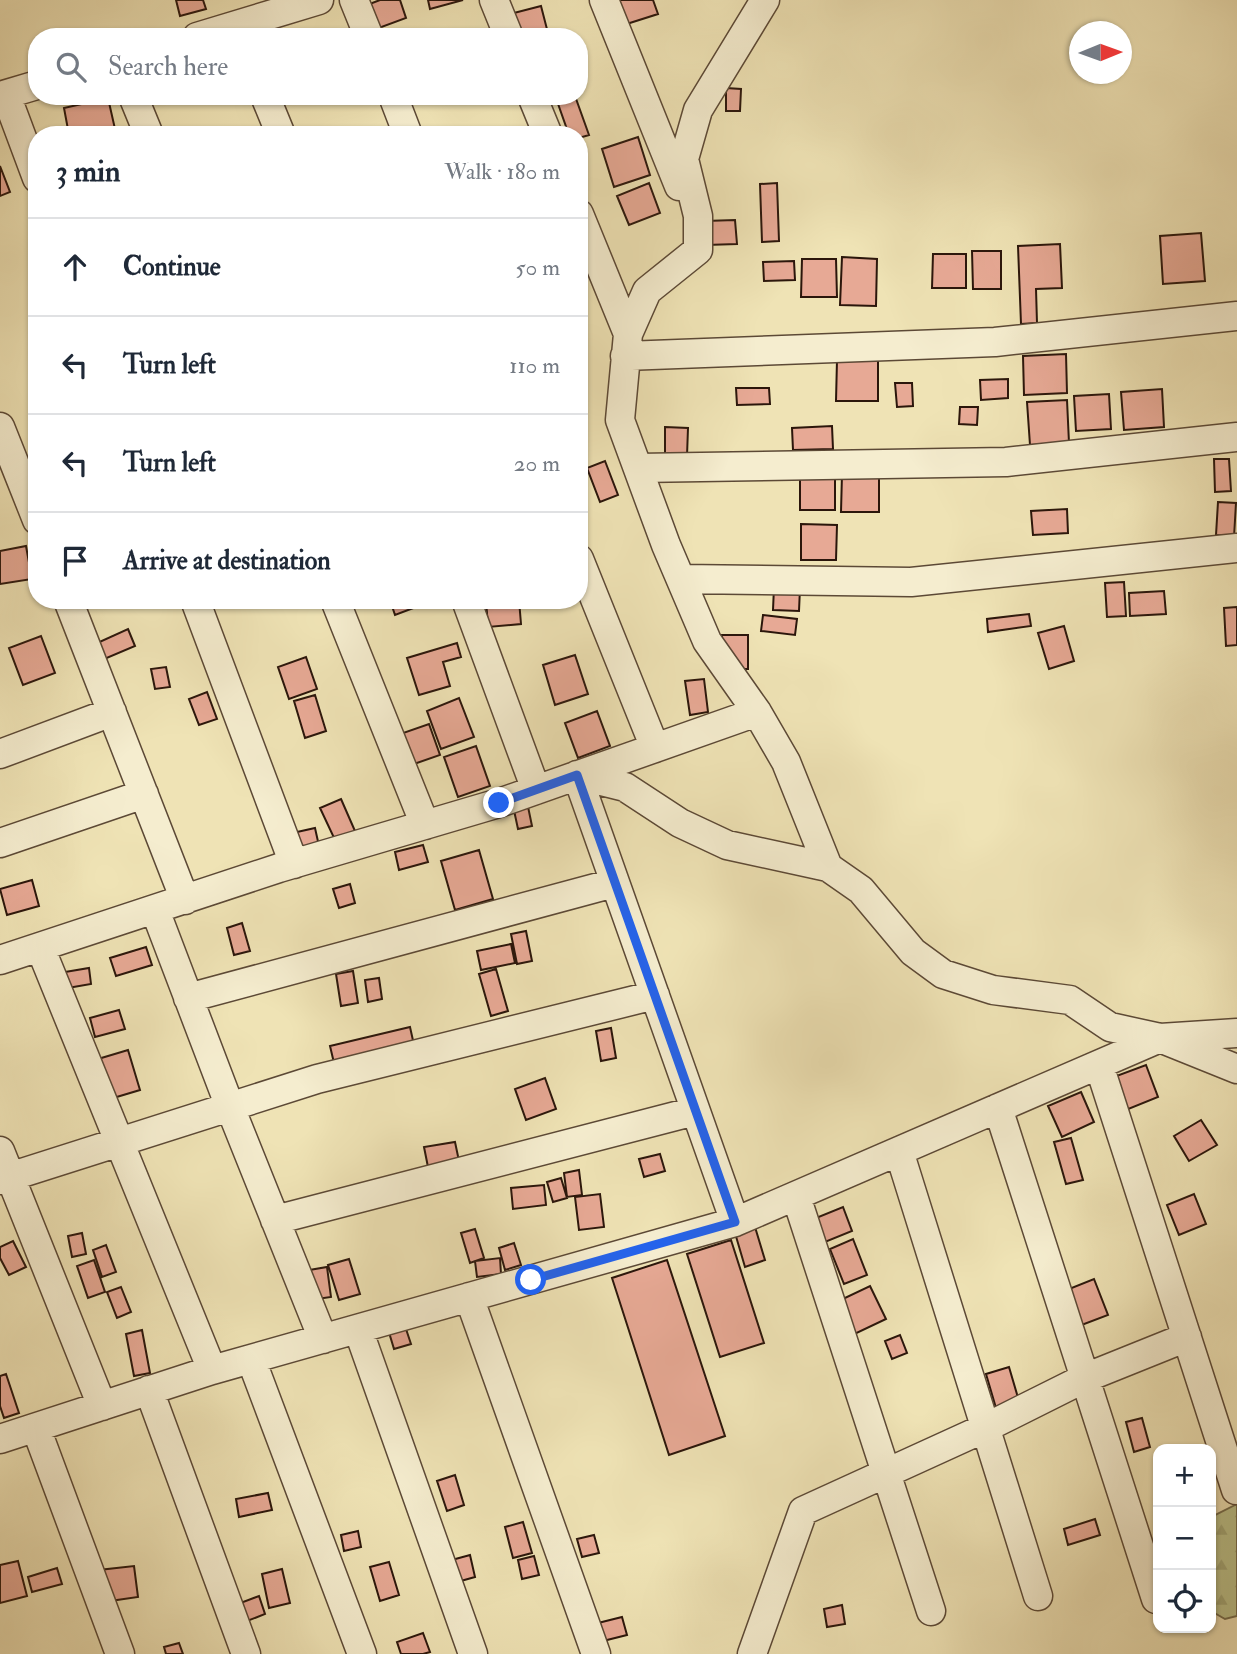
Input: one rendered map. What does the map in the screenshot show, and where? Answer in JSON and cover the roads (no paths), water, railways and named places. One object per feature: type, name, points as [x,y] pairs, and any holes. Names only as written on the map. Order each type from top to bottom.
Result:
[{"type":"street","points":[[246,28],[319,0]]},
{"type":"street","points":[[354,0],[365,28]]},
{"type":"street","points":[[494,0],[505,28]]},
{"type":"street","points":[[604,0],[697,234]]},
{"type":"street","points":[[765,0],[698,110],[684,159],[698,216],[698,250],[647,291],[626,345],[620,420],[681,579],[708,641],[757,712],[786,762],[828,867]]},
{"type":"street","points":[[28,88],[3,96],[28,156]]},
{"type":"street","points":[[137,105],[145,126]]},
{"type":"street","points":[[269,105],[277,126]]},
{"type":"street","points":[[396,105],[405,126]]},
{"type":"street","points":[[536,105],[544,126]]},
{"type":"street","points":[[588,239],[626,345]]},
{"type":"street","points":[[626,345],[995,342],[1237,316]]},
{"type":"street","points":[[0,426],[28,497]]},
{"type":"street","points":[[638,468],[1006,463],[1237,437]]},
{"type":"street","points":[[681,579],[911,582],[1237,548]]},
{"type":"street","points":[[588,581],[655,748]]},
{"type":"street","points":[[72,609],[185,900]]},
{"type":"street","points":[[198,609],[294,864]]},
{"type":"street","points":[[339,609],[425,825]]},
{"type":"street","points":[[469,609],[536,790]]},
{"type":"street","points":[[2,746],[112,712]]},
{"type":"street","points":[[0,960],[294,864],[536,790],[757,712]]},
{"type":"street","points":[[577,775],[625,787],[680,823],[727,845],[828,867],[860,890],[912,952],[943,974],[993,990],[1070,1000],[1111,1027],[1160,1038],[1237,1069]]},
{"type":"street","points":[[577,775],[735,1222]]},
{"type":"street","points":[[0,844],[144,794]]},
{"type":"street","points":[[188,998],[614,883]]},
{"type":"street","points":[[155,910],[323,1339]]},
{"type":"street","points":[[40,947],[212,1370]]},
{"type":"street","points":[[102,1406],[3,1169],[119,1141],[317,1079],[654,995]]},
{"type":"street","points":[[0,1439],[212,1370],[735,1222],[1160,1038],[1237,1033]]},
{"type":"street","points":[[1099,1065],[1236,1490]]},
{"type":"street","points":[[998,1108],[1153,1590]]},
{"type":"street","points":[[275,1220],[695,1111]]},
{"type":"street","points":[[899,1151],[1038,1596]]},
{"type":"street","points":[[796,1196],[931,1611]]},
{"type":"street","points":[[469,1297],[596,1654]]},
{"type":"street","points":[[358,1329],[473,1654]]},
{"type":"street","points":[[752,1654],[803,1511],[985,1428],[1085,1378],[1187,1337]]},
{"type":"street","points":[[251,1359],[362,1654]]},
{"type":"street","points":[[149,1390],[246,1654]]},
{"type":"street","points":[[36,1427],[120,1654]]}]
